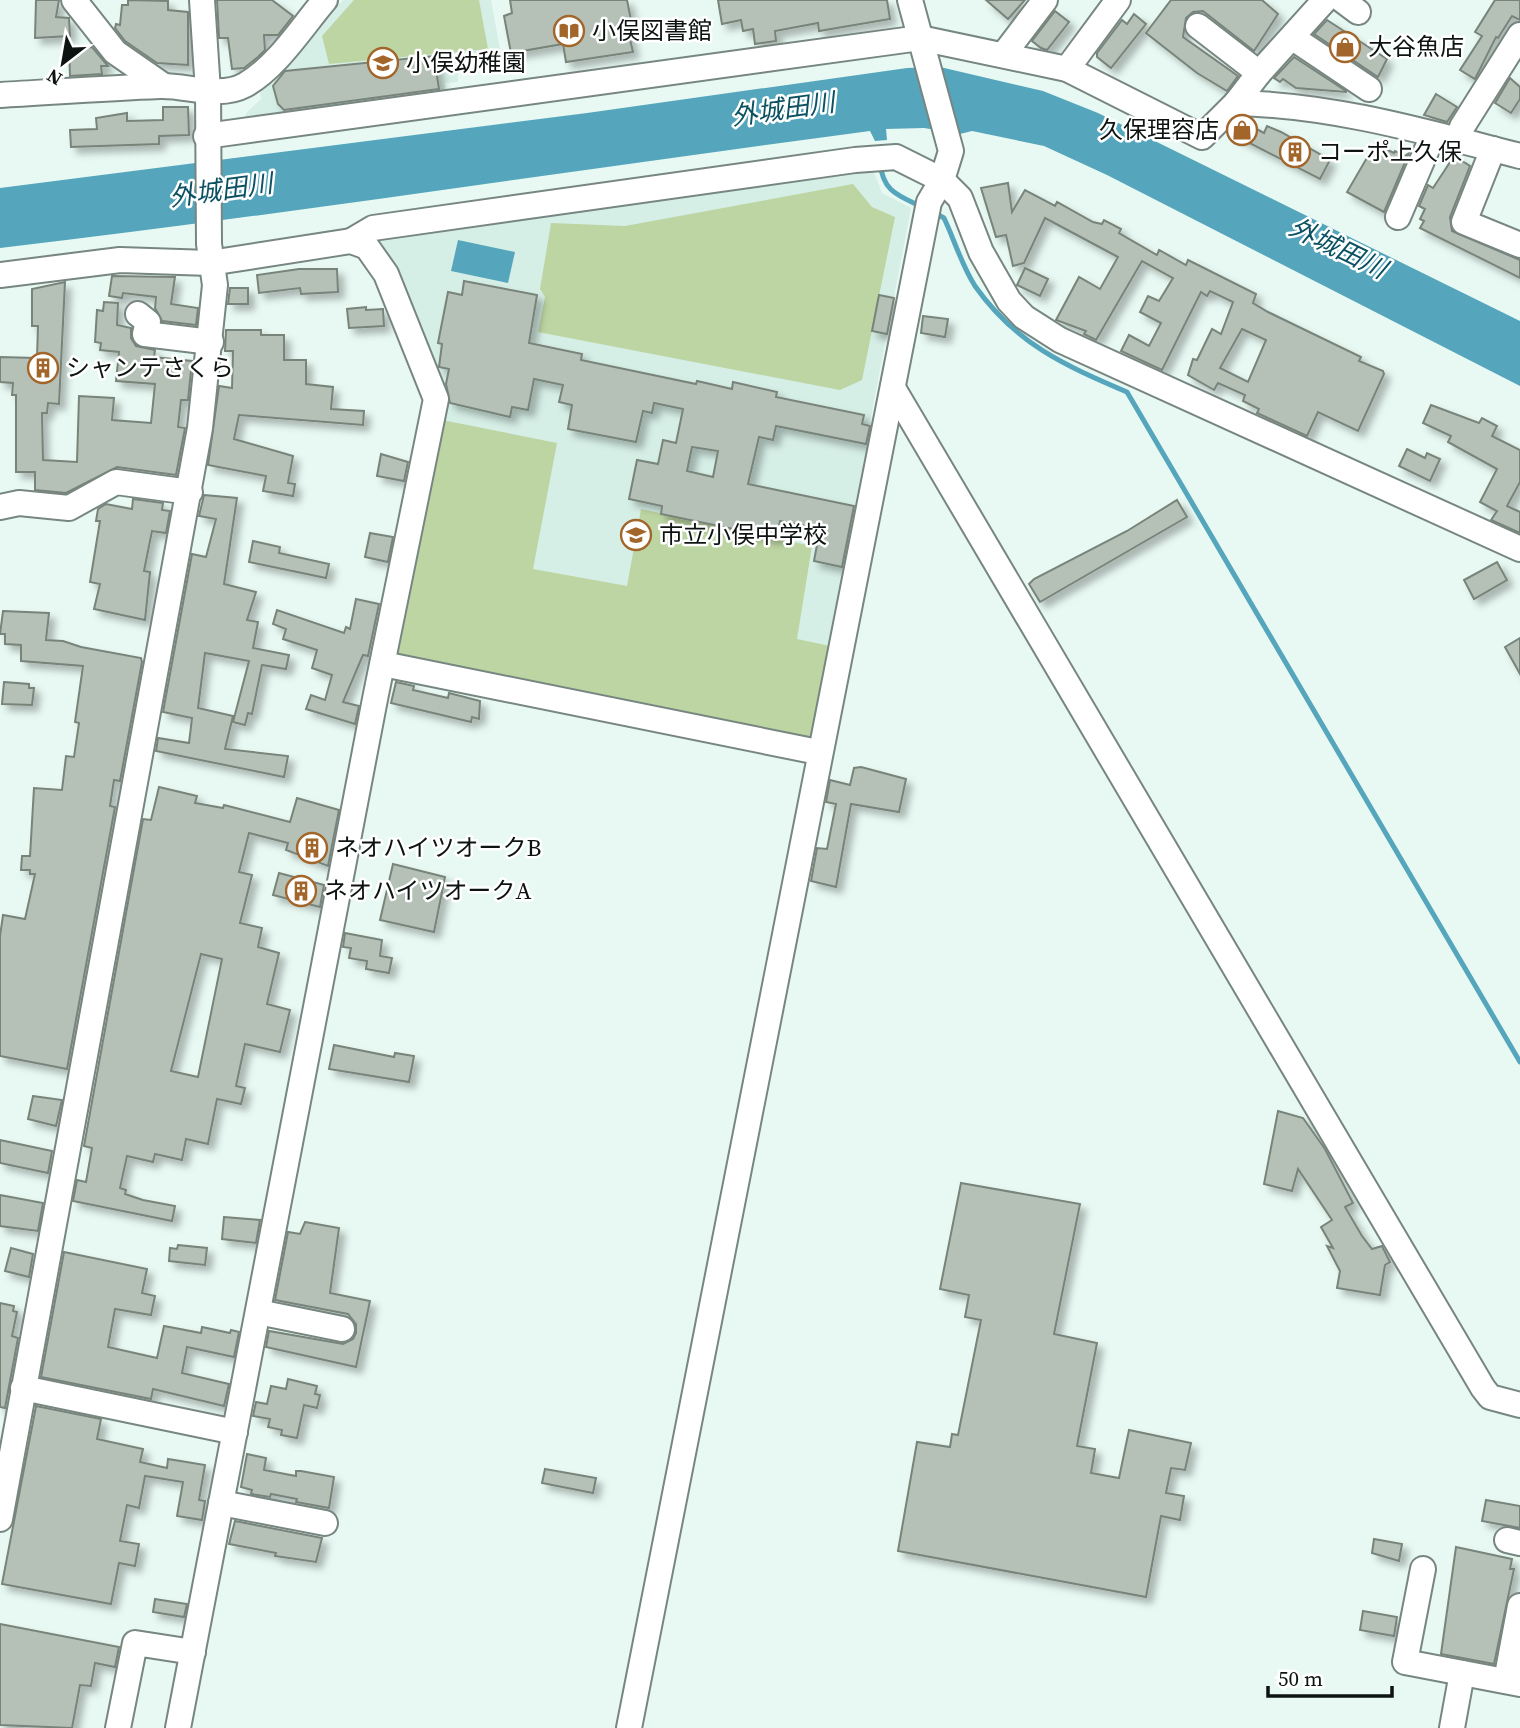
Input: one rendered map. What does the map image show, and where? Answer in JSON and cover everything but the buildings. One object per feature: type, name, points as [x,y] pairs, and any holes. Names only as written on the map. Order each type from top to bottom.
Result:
[{"type":"street","points":[[74,0],[115,52],[163,86]]},
{"type":"street","points":[[0,1519],[190,492],[211,342],[218,256],[206,140],[208,91],[202,0]]},
{"type":"street","points":[[0,95],[163,86],[208,91],[234,89],[256,77],[325,0]]},
{"type":"street","points":[[1004,54],[1045,0]]},
{"type":"street","points":[[1067,69],[1118,0]]},
{"type":"street","points":[[206,140],[922,44],[1004,54],[1067,69],[1202,137],[1236,103],[1259,73],[1325,0]]},
{"type":"street","points":[[629,1728],[818,752],[927,210],[943,180],[951,151],[922,44],[917,5]]},
{"type":"street","points":[[1198,26],[1259,73]]},
{"type":"street","points":[[1458,141],[1462,127],[1520,35]]},
{"type":"street","points":[[1293,38],[1369,89]]},
{"type":"street","points":[[1236,103],[1330,110],[1520,156]]},
{"type":"street","points":[[1398,217],[1433,135]]},
{"type":"street","points":[[1493,149],[1464,222],[1520,245]]},
{"type":"street","points":[[0,275],[120,260],[218,256],[351,241],[373,228],[896,157],[943,180],[960,198],[982,252],[1009,300],[1041,329],[1126,371],[1520,549]]},
{"type":"street","points":[[178,1728],[436,399],[386,274],[366,247],[351,241]]},
{"type":"street","points":[[138,314],[148,322],[145,334],[211,342]]},
{"type":"street","points":[[893,388],[1483,1388],[1490,1397],[1520,1405]]},
{"type":"street","points":[[0,507],[19,503],[69,508],[116,482],[190,492]]},
{"type":"street","points":[[383,664],[818,752]]},
{"type":"street","points":[[258,1312],[342,1329]]},
{"type":"street","points":[[23,1388],[235,1432]]},
{"type":"street","points":[[221,1503],[325,1523]]},
{"type":"street","points":[[1423,1569],[1405,1662],[1513,1683],[1520,1606]]},
{"type":"street","points":[[118,1728],[135,1643],[193,1652]]},
{"type":"street","points":[[1452,1728],[1462,1673]]},
{"type":"shaded area","name":"小俣幼稚園","points":[[343,0],[491,0],[502,60],[457,65],[458,82],[445,83],[446,97],[242,124],[247,112],[261,99],[260,93]]},
{"type":"shaded area","name":"市立小俣中学校","points":[[872,167],[882,193],[911,208],[870,422],[875,425],[812,735],[394,660],[446,402],[403,280],[376,241],[379,235]]},
{"type":"green space","points":[[354,0],[479,0],[488,49],[329,64],[322,36]]},
{"type":"green space","points":[[853,184],[872,207],[895,217],[862,380],[840,390],[538,332],[545,297],[540,289],[551,223],[625,226]]},
{"type":"green space","points":[[442,420],[557,443],[533,569],[627,586],[641,509],[812,546],[797,639],[830,646],[812,735],[807,740],[394,660]]},
{"type":"water","name":"外城田川","points":[[940,67],[1043,91],[1098,113],[1520,321],[1520,386],[1107,175],[1044,146],[972,131],[960,134],[924,128],[886,129],[887,140],[875,141],[870,131],[218,221],[0,248],[0,188],[587,113],[907,68]]},
{"type":"water","points":[[458,240],[515,252],[508,283],[451,271]]},
{"type":"waterway","points":[[880,163],[888,186],[898,195],[920,206]]},
{"type":"waterway","points":[[935,213],[944,218],[975,286],[1007,323],[1024,338],[1062,362],[1127,392],[1520,1062]]},
{"type":"place","name":"小俣図書館","points":[[569,31]]},
{"type":"place","name":"大谷魚店","points":[[1345,47]]},
{"type":"place","name":"小俣幼稚園","points":[[383,63]]},
{"type":"place","name":"久保理容店","points":[[1242,130]]},
{"type":"place","name":"コーポ上久保","points":[[1295,152]]},
{"type":"place","name":"シャンテさくら","points":[[43,368]]},
{"type":"place","name":"市立小俣中学校","points":[[636,535]]},
{"type":"place","name":"ネオハイツオークB","points":[[312,848]]},
{"type":"place","name":"ネオハイツオークA","points":[[301,891]]}]
